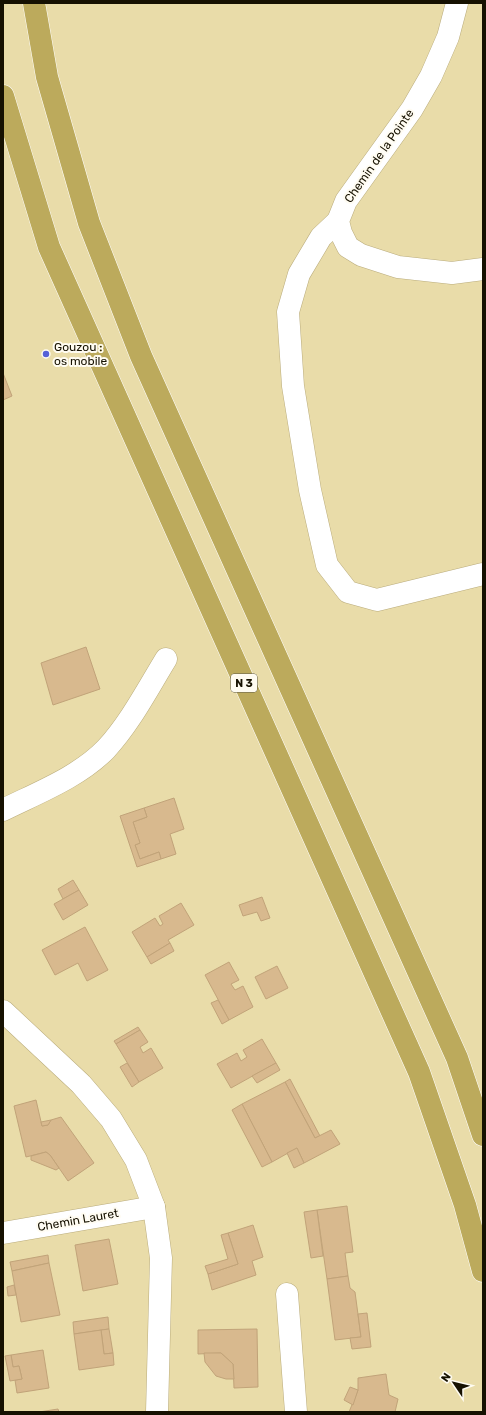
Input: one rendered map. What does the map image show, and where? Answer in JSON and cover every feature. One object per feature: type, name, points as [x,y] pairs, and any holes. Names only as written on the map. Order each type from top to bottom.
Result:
[{"type":"highway","points":[[34,3],[47,78],[89,223],[141,356],[457,1058],[483,1135]]},
{"type":"highway","name":"N 3","points":[[3,96],[49,247],[419,1072],[465,1205],[483,1271]]},
{"type":"street","name":"Chemin de la Pointe","points":[[338,221],[346,201],[412,108],[431,76],[448,37],[457,3]]},
{"type":"street","points":[[483,269],[452,273],[398,267],[361,255],[348,247],[341,233],[338,221],[321,237],[298,274],[288,312],[293,386],[310,490],[326,565],[348,592],[377,600],[483,574]]},
{"type":"street","points":[[3,810],[84,767],[105,749],[128,721],[166,660]]},
{"type":"street","points":[[3,1011],[80,1084],[111,1119],[136,1160],[154,1207],[161,1258],[157,1412]]},
{"type":"street","name":"Chemin Lauret","points":[[3,1233],[154,1207]]},
{"type":"street","points":[[287,1294],[296,1412]]},
{"type":"building","points":[[3,373],[12,396],[3,400]]},
{"type":"building","points":[[86,647],[100,689],[53,705],[41,663]]},
{"type":"building","points":[[174,798],[184,829],[170,834],[176,854],[161,859],[159,852],[140,859],[135,845],[140,843],[133,822],[147,817],[144,808]]},
{"type":"building","points":[[144,808],[147,817],[133,822],[140,843],[135,845],[140,859],[159,852],[161,859],[137,867],[120,816]]},
{"type":"building","points":[[73,880],[79,890],[63,899],[58,889]]},
{"type":"building","points":[[79,890],[88,905],[63,920],[54,904]]},
{"type":"building","points":[[262,897],[270,918],[261,921],[257,912],[243,916],[239,905]]},
{"type":"building","points":[[181,903],[194,925],[168,940],[170,943],[147,957],[132,932],[155,918],[160,926],[163,924],[159,916]]},
{"type":"building","points":[[85,927],[108,970],[87,981],[78,963],[55,975],[42,950]]},
{"type":"building","points":[[170,943],[174,951],[151,964],[147,957]]},
{"type":"building","points":[[229,962],[239,980],[231,984],[235,990],[243,986],[253,1007],[229,1020],[205,975]]},
{"type":"building","points":[[277,966],[288,988],[266,999],[255,977]]},
{"type":"building","points":[[218,1000],[229,1020],[222,1024],[211,1003]]},
{"type":"building","points":[[138,1027],[140,1030],[116,1044],[114,1041]]},
{"type":"building","points":[[140,1030],[148,1042],[140,1047],[143,1053],[151,1048],[163,1068],[139,1082],[116,1044]]},
{"type":"building","points":[[262,1039],[276,1063],[231,1088],[217,1064],[237,1053],[241,1061],[247,1057],[243,1050]]},
{"type":"building","points":[[127,1063],[139,1082],[132,1087],[120,1067]]},
{"type":"building","points":[[276,1063],[280,1070],[257,1083],[252,1076]]},
{"type":"building","points":[[290,1079],[320,1136],[315,1138],[285,1082]]},
{"type":"building","points":[[285,1082],[315,1138],[331,1130],[340,1144],[304,1163],[297,1148],[272,1162],[242,1104]]},
{"type":"building","points":[[36,1100],[42,1126],[48,1125],[51,1120],[61,1117],[94,1163],[68,1181],[50,1155],[46,1152],[26,1157],[14,1106]]},
{"type":"building","points":[[242,1104],[272,1162],[262,1167],[232,1110]]},
{"type":"building","points":[[51,1120],[48,1125],[42,1126],[41,1122]]},
{"type":"building","points":[[297,1148],[304,1163],[294,1168],[287,1153]]},
{"type":"building","points":[[46,1152],[50,1155],[59,1168],[56,1170],[31,1160],[31,1156]]},
{"type":"building","points":[[347,1206],[353,1252],[345,1253],[348,1276],[327,1279],[317,1210]]},
{"type":"building","points":[[317,1210],[323,1256],[311,1258],[304,1212]]},
{"type":"building","points":[[253,1225],[263,1257],[252,1261],[256,1275],[212,1290],[208,1274],[238,1264],[228,1233]]},
{"type":"building","points":[[228,1233],[238,1264],[208,1274],[205,1266],[228,1259],[221,1235]]},
{"type":"building","points":[[109,1239],[118,1284],[83,1291],[75,1245]]},
{"type":"building","points":[[48,1255],[49,1263],[12,1271],[10,1262]]},
{"type":"building","points":[[49,1263],[60,1315],[21,1322],[12,1271]]},
{"type":"building","points":[[348,1276],[350,1288],[355,1292],[361,1337],[335,1340],[327,1279]]},
{"type":"building","points":[[14,1285],[16,1295],[8,1296],[7,1287]]},
{"type":"building","points":[[367,1313],[371,1347],[352,1349],[350,1338],[361,1337],[358,1314]]},
{"type":"building","points":[[108,1317],[109,1329],[74,1334],[73,1322]]},
{"type":"building","points":[[109,1329],[113,1353],[104,1354],[101,1330]]},
{"type":"building","points":[[257,1329],[258,1387],[234,1388],[233,1364],[221,1353],[198,1354],[198,1330]]},
{"type":"building","points":[[101,1330],[104,1354],[113,1353],[114,1365],[79,1370],[74,1334]]},
{"type":"building","points":[[43,1350],[49,1388],[17,1393],[15,1380],[22,1379],[19,1366],[13,1367],[11,1355]]},
{"type":"building","points":[[204,1353],[221,1353],[233,1364],[234,1379],[226,1379],[216,1376],[205,1362]]},
{"type":"building","points":[[11,1355],[13,1367],[19,1366],[22,1379],[10,1381],[5,1356]]},
{"type":"building","points":[[386,1374],[389,1395],[398,1399],[395,1412],[349,1412],[358,1390],[358,1378]]},
{"type":"building","points":[[350,1387],[358,1390],[353,1405],[344,1400]]},
{"type":"building","points":[[58,1409],[59,1412],[39,1412]]},
{"type":"place","name":"Gouzou : os mobile","points":[[46,354]]}]
